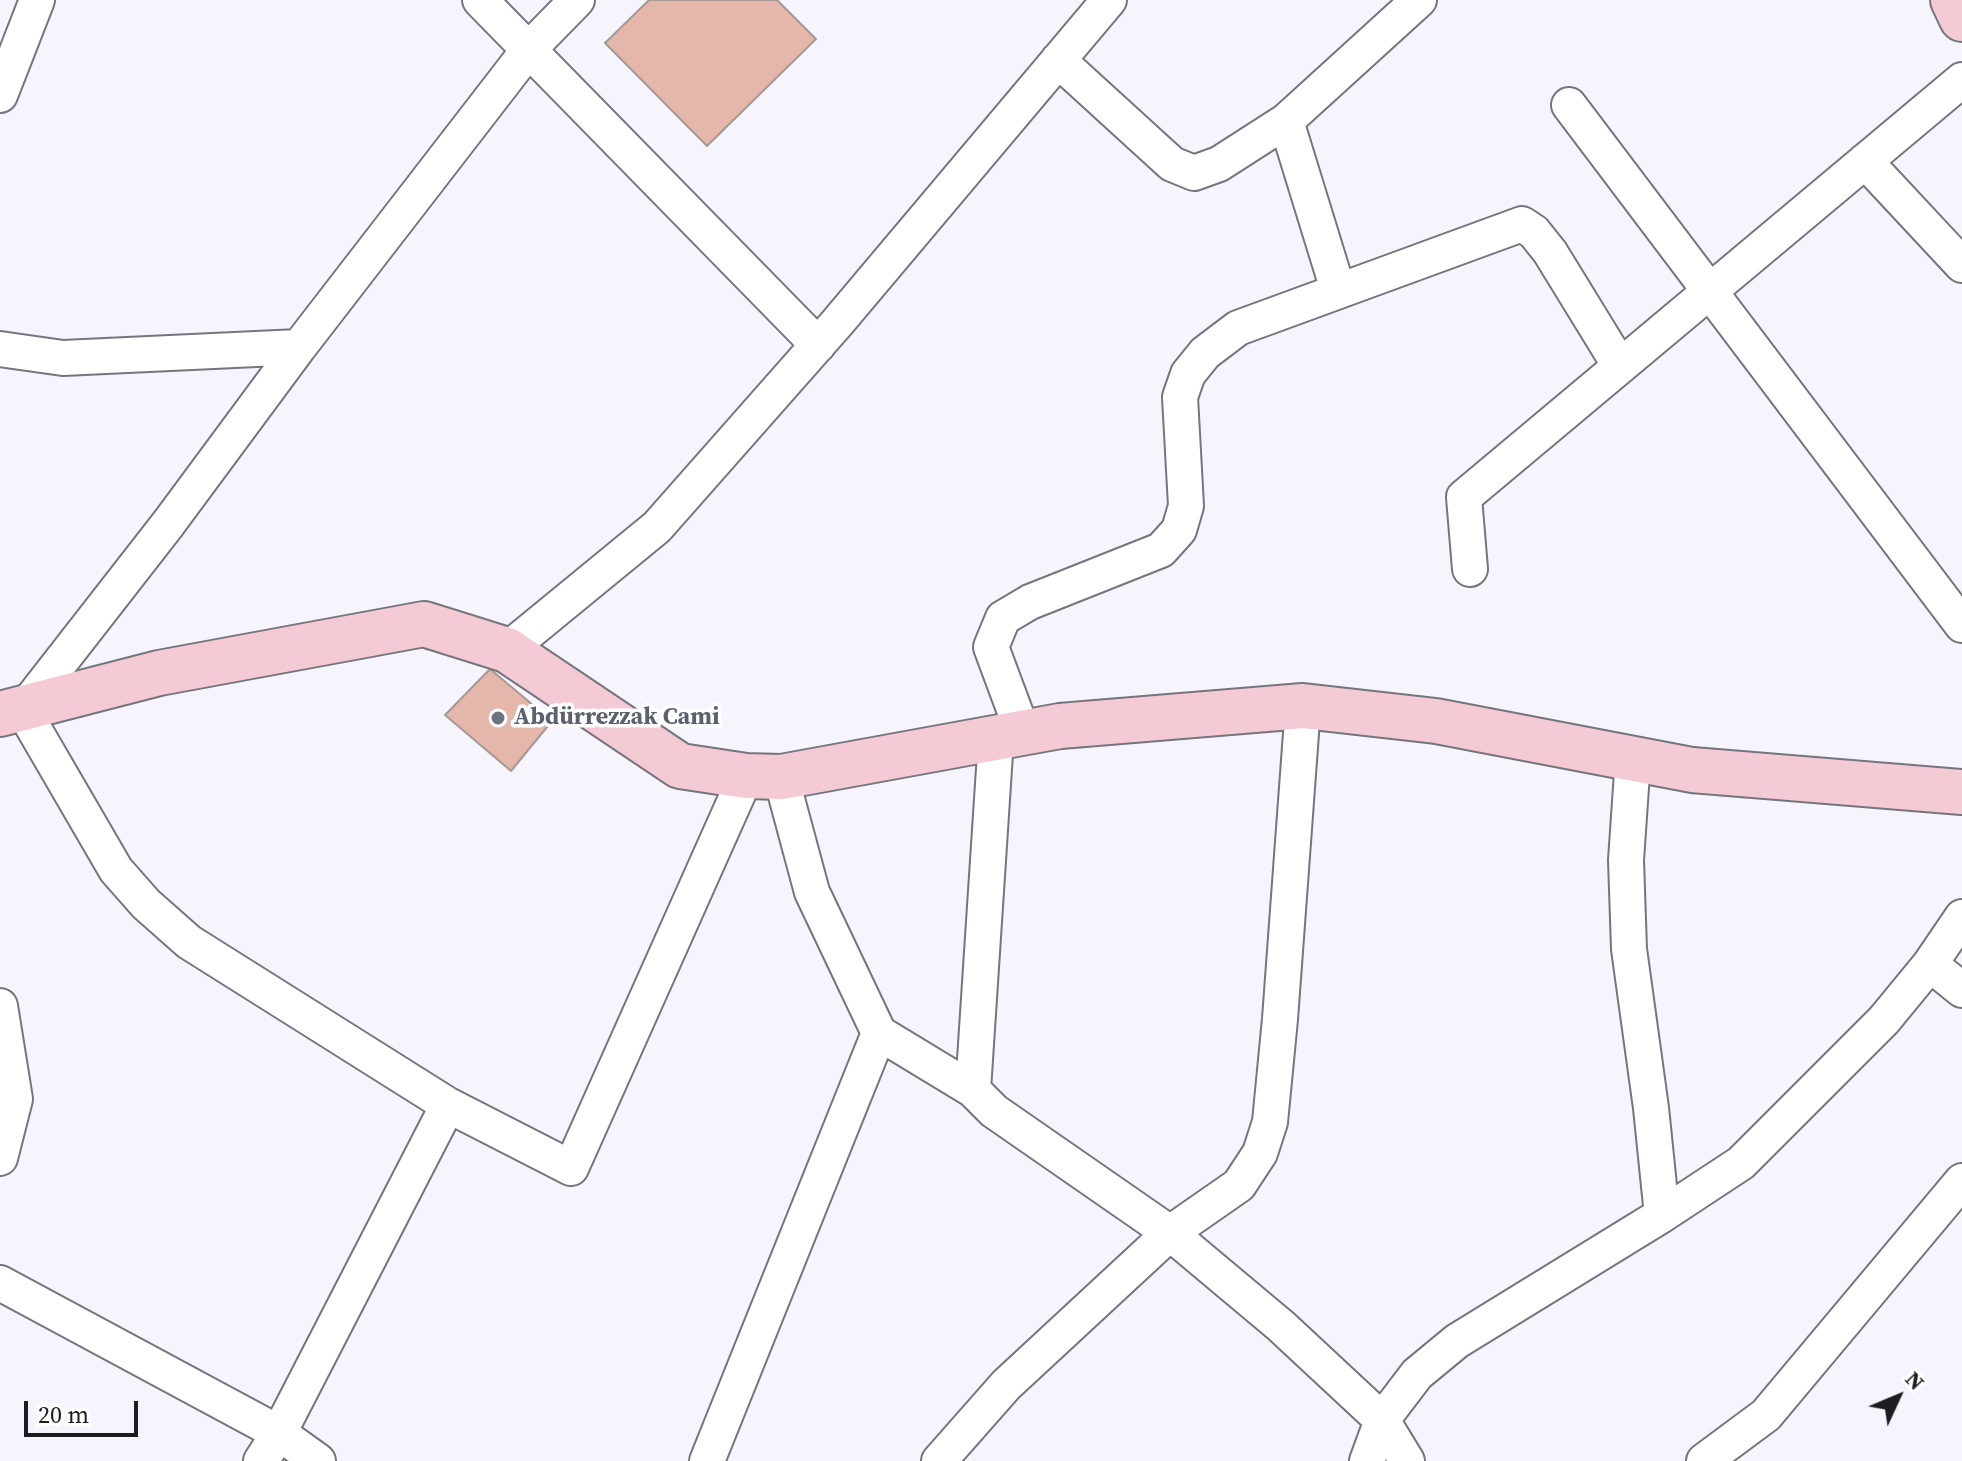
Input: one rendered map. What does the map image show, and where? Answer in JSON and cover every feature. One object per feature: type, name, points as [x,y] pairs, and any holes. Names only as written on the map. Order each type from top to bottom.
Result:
[{"type":"street","points":[[0,95],[37,0]]},
{"type":"street","points":[[480,0],[818,345]]},
{"type":"street","points":[[12,712],[168,524],[299,347],[530,48],[577,0]]},
{"type":"street","points":[[507,650],[657,527],[818,345],[1109,0]]},
{"type":"street","points":[[1058,60],[1172,164],[1194,173],[1219,164],[1286,121],[1419,0]]},
{"type":"street","points":[[1953,0],[1962,19]]},
{"type":"street","points":[[1470,569],[1464,497],[1962,80]]},
{"type":"street","points":[[1569,105],[1962,625]]},
{"type":"street","points":[[1286,121],[1338,290]]},
{"type":"street","points":[[1865,161],[1962,265]]},
{"type":"street","points":[[973,1090],[1010,735],[991,647],[1003,618],[1030,602],[1161,550],[1179,530],[1186,506],[1180,397],[1188,374],[1205,353],[1238,328],[1522,224],[1534,232],[1550,252],[1620,366]]},
{"type":"street","points":[[0,349],[63,358],[299,347]]},
{"type":"street","points":[[12,712],[159,673],[424,624],[507,650],[680,766],[763,776],[1060,726],[1303,706],[1436,721],[1692,770],[1962,792]]},
{"type":"street","points":[[939,1461],[1006,1385],[1170,1233],[1239,1185],[1260,1153],[1270,1122],[1303,706]]},
{"type":"street","points":[[12,712],[116,870],[146,904],[189,942],[448,1105],[571,1168],[763,776]]},
{"type":"street","points":[[1633,758],[1626,860],[1629,949],[1662,1215]]},
{"type":"street","points":[[763,776],[812,892],[879,1033],[973,1090],[994,1111],[1170,1233],[1281,1326],[1382,1420],[1407,1461]]},
{"type":"street","points":[[1367,1461],[1382,1420],[1417,1374],[1457,1341],[1741,1163],[1884,1020],[1930,964],[1962,917]]},
{"type":"street","points":[[1930,964],[1962,990]]},
{"type":"street","points":[[0,1006],[15,1099],[0,1158]]},
{"type":"street","points":[[707,1461],[879,1033]]},
{"type":"street","points":[[270,1447],[448,1105]]},
{"type":"street","points":[[1704,1461],[1766,1415],[1962,1181]]},
{"type":"street","points":[[0,1283],[270,1447],[318,1461]]},
{"type":"building","points":[[649,0],[777,0],[816,39],[707,146],[605,43]]},
{"type":"building","name":"Abdürrezzak Cami","points":[[490,669],[552,721],[511,771],[445,715]]},
{"type":"place","name":"Abdürrezzak Cami","points":[[498,718]]}]
